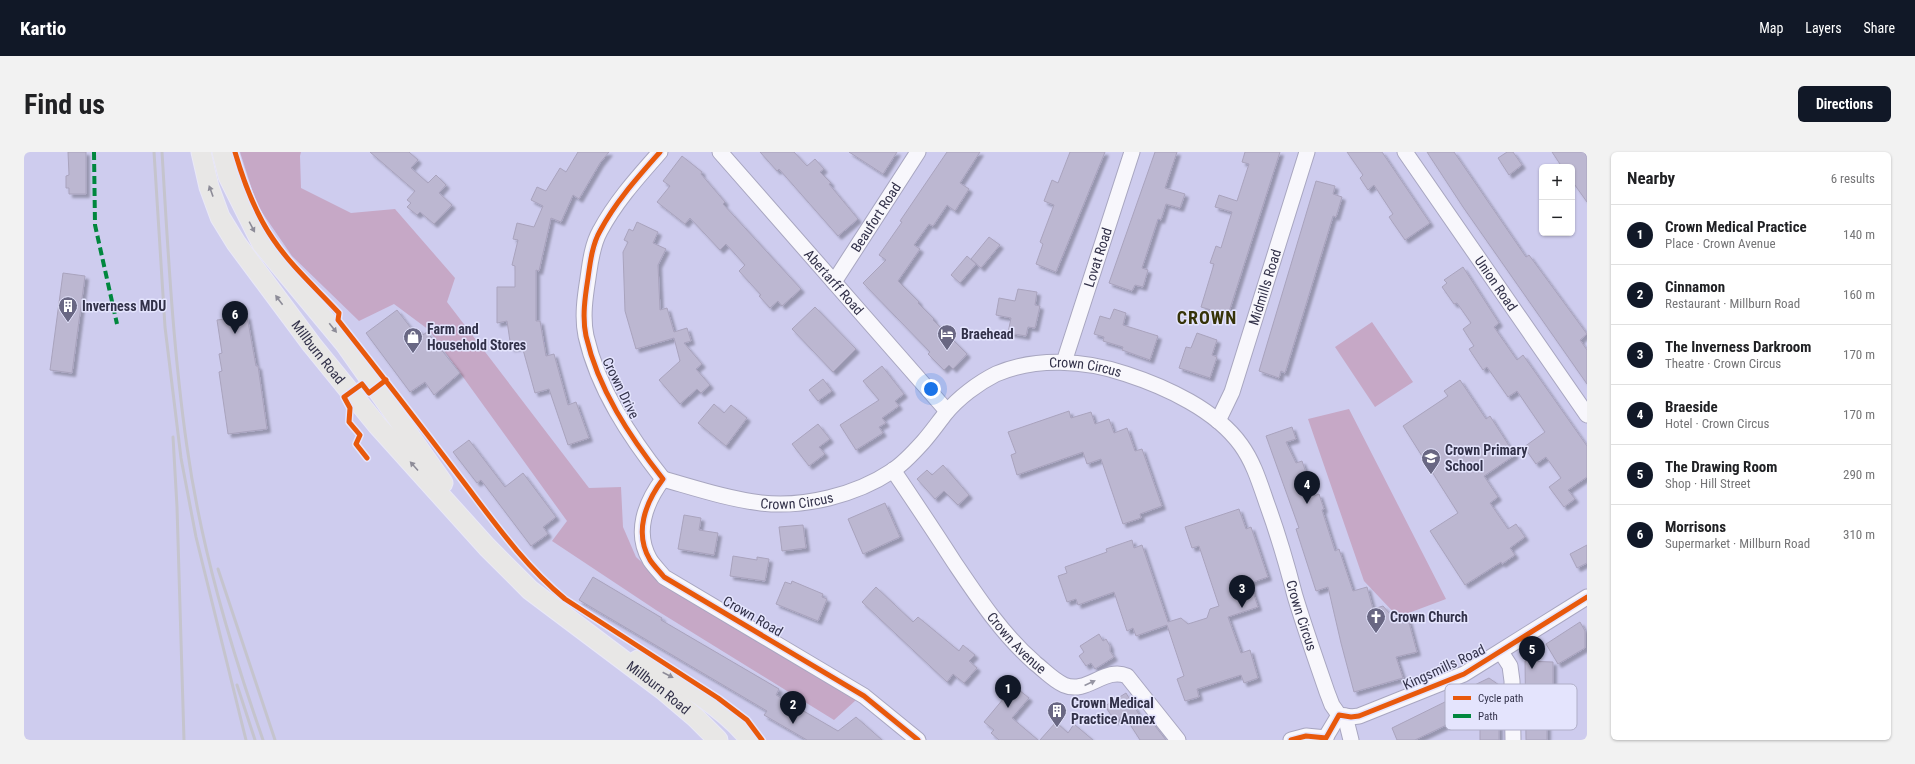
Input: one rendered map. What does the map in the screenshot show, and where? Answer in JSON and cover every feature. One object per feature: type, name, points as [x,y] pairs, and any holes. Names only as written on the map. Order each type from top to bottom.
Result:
[{"type":"main road","name":"Millburn Road","points":[[201,152],[209,187],[220,217],[236,242],[312,345],[377,425],[487,547],[530,590],[663,690],[696,718],[718,740]]},
{"type":"main road","name":"Millburn Road","points":[[222,152],[228,176],[262,244],[346,344],[487,547]]},
{"type":"main road","name":"Millburn Road","points":[[595,639],[675,679],[730,719],[750,740]]},
{"type":"street","name":"Crown Drive","points":[[660,152],[621,197],[599,233],[590,265],[584,302],[586,334],[596,369],[613,405],[641,451],[663,480]]},
{"type":"street","name":"Abertarff Road","points":[[720,152],[947,412]]},
{"type":"street","name":"Beaufort Road","points":[[834,282],[918,152]]},
{"type":"street","name":"Lovat Road","points":[[1064,362],[1132,152]]},
{"type":"street","name":"Midmills Road","points":[[1218,421],[1232,392],[1307,152]]},
{"type":"street","name":"Union Road","points":[[1405,152],[1587,415]]},
{"type":"street","name":"Crown Circus","points":[[663,480],[742,500],[783,504],[808,502],[834,496],[863,486],[893,470],[922,443],[947,412],[971,390],[995,375],[1026,364],[1064,362],[1107,368],[1150,382],[1183,398],[1218,421],[1241,445],[1256,472],[1278,534],[1300,611],[1332,705],[1342,716],[1351,740]]},
{"type":"street","name":"Crown Avenue","points":[[893,470],[988,614],[1009,638],[1054,680],[1073,688],[1084,686],[1110,674],[1120,672],[1127,676],[1178,740]]},
{"type":"street","name":"Crown Road","points":[[663,480],[654,492],[641,529],[642,540],[650,560],[664,577],[859,693],[918,740]]},
{"type":"street","name":"Kingsmills Road","points":[[1342,716],[1359,716],[1464,674],[1587,597]]},
{"type":"street","points":[[1501,652],[1510,666],[1511,684]]},
{"type":"street","points":[[1291,740],[1306,736],[1325,739],[1342,716]]},
{"type":"street","points":[[1513,730],[1513,740]]},
{"type":"shaded area","points":[[240,152],[301,152],[301,188],[351,213],[395,209],[455,278],[447,302],[589,488],[621,487],[623,527],[636,557],[671,589],[771,642],[856,700],[834,720],[656,610],[552,541],[567,521],[429,330],[394,304],[359,321],[292,256],[257,205]]},
{"type":"shaded area","points":[[1372,322],[1413,382],[1375,407],[1335,347]]},
{"type":"shaded area","points":[[1349,409],[1446,599],[1398,617],[1364,581],[1308,419]]},
{"type":"building","points":[[68,152],[86,152],[86,194],[69,194],[69,188],[66,188],[66,176],[69,175]]},
{"type":"building","points":[[370,152],[409,152],[418,160],[411,168],[428,183],[436,175],[446,185],[439,193],[452,205],[434,224],[420,212],[417,215],[407,207],[411,203],[407,200],[415,191]]},
{"type":"building","points":[[578,152],[609,152],[600,163],[579,199],[573,195],[561,222],[551,218],[539,271],[536,270],[536,321],[540,321],[546,356],[554,354],[568,405],[576,402],[589,438],[568,445],[549,389],[535,393],[522,346],[511,348],[507,321],[497,323],[497,287],[515,287],[515,266],[512,265],[518,240],[513,239],[517,223],[534,227],[543,206],[531,200],[537,187],[546,191],[560,168],[566,172]]},
{"type":"building","points":[[760,152],[794,152],[807,166],[815,159],[824,169],[820,172],[831,183],[829,184],[858,219],[838,236],[779,169],[777,171]]},
{"type":"building","points":[[849,152],[897,152],[883,174]]},
{"type":"building","points":[[947,152],[980,152],[960,183],[969,189],[955,211],[947,205],[933,226],[929,224],[914,245],[920,249],[898,281],[919,302],[918,303],[934,319],[933,320],[967,354],[953,369],[949,365],[944,370],[928,354],[930,352],[863,283],[886,260],[879,255],[902,222],[900,221]]},
{"type":"building","points":[[1070,152],[1105,152],[1056,272],[1036,264],[1043,244],[1040,242],[1054,205],[1044,201],[1052,180],[1058,183]]},
{"type":"building","points":[[1155,152],[1177,152],[1165,188],[1185,194],[1180,208],[1166,204],[1161,220],[1158,219],[1142,268],[1148,270],[1143,287],[1135,285],[1132,291],[1109,283]]},
{"type":"building","points":[[1245,152],[1280,152],[1228,315],[1201,307],[1214,264],[1210,263],[1216,246],[1221,248],[1232,212],[1215,207],[1219,195],[1237,201],[1249,164],[1242,162]]},
{"type":"building","points":[[1347,152],[1382,152],[1430,223],[1405,240],[1389,217],[1393,214],[1374,185],[1368,190],[1360,178],[1363,175]]},
{"type":"building","points":[[1427,152],[1454,152],[1526,257],[1529,255],[1587,334],[1580,340],[1587,350],[1587,384],[1463,207]]},
{"type":"building","points":[[1507,152],[1513,152],[1522,165],[1509,175],[1498,158]]},
{"type":"building","points":[[1552,152],[1584,152],[1587,157],[1587,202],[1575,185],[1575,164],[1560,164]]},
{"type":"building","points":[[682,156],[702,172],[701,174],[725,202],[723,204],[801,289],[782,306],[778,301],[770,308],[759,296],[761,295],[739,271],[745,265],[726,244],[720,250],[690,218],[685,224],[657,202],[670,186],[663,181]]},
{"type":"building","points":[[1316,181],[1335,186],[1333,194],[1342,197],[1336,217],[1333,216],[1285,373],[1281,371],[1279,378],[1259,371]]},
{"type":"building","points":[[637,222],[658,232],[653,243],[666,249],[658,265],[660,310],[667,308],[674,332],[687,328],[691,341],[684,343],[702,364],[696,369],[710,385],[701,393],[697,389],[680,404],[659,380],[680,361],[674,338],[636,349],[625,311],[623,252],[628,242],[624,240],[629,229],[633,231]]},
{"type":"building","points":[[989,237],[1000,245],[981,268],[971,259]]},
{"type":"building","points":[[967,256],[976,264],[960,283],[951,275]]},
{"type":"building","points":[[1463,267],[1499,323],[1494,327],[1517,360],[1523,355],[1587,446],[1587,477],[1568,490],[1575,499],[1564,507],[1549,487],[1561,478],[1546,457],[1536,464],[1524,447],[1545,432],[1517,391],[1508,397],[1487,367],[1483,370],[1469,349],[1474,346],[1463,329],[1471,323],[1457,303],[1454,304],[1442,287],[1447,283],[1444,280]]},
{"type":"building","name":"Inverness MDU","points":[[63,273],[85,276],[72,373],[50,370]]},
{"type":"building","points":[[1018,289],[1037,292],[1035,305],[1040,306],[1035,328],[1028,327],[1026,336],[1008,333],[1011,318],[996,315],[999,298],[1015,301]]},
{"type":"building","points":[[815,307],[856,349],[833,372],[792,329]]},
{"type":"building","points":[[1114,309],[1126,313],[1123,325],[1158,336],[1150,360],[1122,350],[1123,347],[1103,341],[1104,337],[1094,334],[1100,316],[1110,319]]},
{"type":"building","name":"Farm and Household Stores","points":[[397,310],[414,332],[418,329],[423,335],[427,332],[460,373],[434,395],[425,382],[410,392],[366,333]]},
{"type":"building","points":[[247,316],[256,366],[258,366],[267,429],[228,434],[219,372],[222,371],[219,354],[222,353],[217,320]]},
{"type":"building","points":[[1197,333],[1217,340],[1212,355],[1217,357],[1210,378],[1179,368],[1186,347],[1191,348]]},
{"type":"building","points":[[882,366],[904,394],[895,401],[899,406],[882,418],[886,423],[879,427],[883,433],[856,450],[840,425],[879,400],[863,381]]},
{"type":"building","points":[[823,379],[832,391],[818,401],[809,390]]},
{"type":"building","points":[[1460,380],[1486,419],[1490,416],[1515,455],[1484,476],[1498,497],[1490,503],[1508,529],[1516,524],[1525,537],[1510,548],[1515,555],[1502,564],[1501,562],[1465,585],[1430,531],[1458,513],[1403,426],[1448,396],[1444,391]]},
{"type":"building","points":[[714,404],[724,413],[731,405],[747,418],[726,446],[698,423]]},
{"type":"building","points":[[1069,411],[1071,418],[1091,412],[1095,424],[1109,419],[1114,433],[1127,428],[1135,451],[1142,449],[1162,506],[1140,514],[1141,518],[1123,524],[1101,459],[1087,464],[1083,452],[1017,475],[1011,455],[1016,453],[1008,432]]},
{"type":"building","points":[[818,424],[830,439],[819,447],[825,454],[809,466],[792,444]]},
{"type":"building","points":[[1292,427],[1296,439],[1286,442],[1296,463],[1302,461],[1314,496],[1319,494],[1324,509],[1322,510],[1335,551],[1339,549],[1353,591],[1367,587],[1373,609],[1383,606],[1390,614],[1393,623],[1408,619],[1417,652],[1396,657],[1403,678],[1354,692],[1328,587],[1316,591],[1296,529],[1299,528],[1266,436]]},
{"type":"building","points":[[469,440],[505,487],[523,473],[556,517],[543,527],[548,534],[531,546],[481,480],[477,483],[453,452]]},
{"type":"building","points":[[943,465],[969,495],[958,505],[944,491],[935,499],[917,479],[927,470],[932,475]]},
{"type":"building","points":[[885,503],[900,537],[863,554],[848,519]]},
{"type":"building","points":[[1239,509],[1246,529],[1251,527],[1268,577],[1250,583],[1258,607],[1228,617],[1241,653],[1250,650],[1258,678],[1244,683],[1241,675],[1197,689],[1199,697],[1185,701],[1177,679],[1184,676],[1167,625],[1136,636],[1133,628],[1127,631],[1114,592],[1078,605],[1076,599],[1067,602],[1058,576],[1067,573],[1065,567],[1107,552],[1106,549],[1132,540],[1134,548],[1142,545],[1168,622],[1181,618],[1188,624],[1207,618],[1210,609],[1219,606],[1199,546],[1192,548],[1185,527]]},
{"type":"building","points":[[684,515],[701,518],[699,530],[718,533],[714,555],[678,549]]},
{"type":"building","points":[[803,525],[806,548],[782,551],[779,527]]},
{"type":"building","points":[[1587,545],[1587,563],[1577,568],[1570,554]]},
{"type":"building","points":[[733,556],[757,560],[757,557],[769,559],[765,581],[730,576]]},
{"type":"building","points":[[593,577],[662,618],[661,620],[779,689],[776,695],[838,731],[856,717],[882,740],[807,740],[764,715],[767,711],[579,600]]},
{"type":"building","points":[[792,581],[823,594],[822,597],[827,599],[818,621],[776,604],[785,582],[791,584]]},
{"type":"building","points":[[876,587],[913,622],[918,617],[959,651],[963,645],[975,655],[969,661],[977,668],[964,683],[953,674],[947,682],[862,602]]},
{"type":"building","points":[[1580,622],[1585,631],[1585,648],[1558,664],[1546,644]]},
{"type":"building","points":[[1099,634],[1103,641],[1106,639],[1110,646],[1110,651],[1114,657],[1095,669],[1091,663],[1086,666],[1079,656],[1084,652],[1080,646]]},
{"type":"building","points":[[1525,661],[1553,662],[1553,684],[1525,684]]},
{"type":"building","points":[[1489,678],[1498,684],[1477,684]]},
{"type":"building","points":[[1014,686],[1029,698],[1012,718],[1038,740],[999,740],[991,733],[994,730],[984,722]]},
{"type":"building","points":[[1126,693],[1146,726],[1152,722],[1166,740],[1140,740],[1124,715],[1115,721],[1105,706]]},
{"type":"building","points":[[1445,702],[1445,726],[1415,740],[1397,740],[1392,728]]},
{"type":"building","name":"Crown Medical Practice Annex","points":[[1056,722],[1068,733],[1074,724],[1093,740],[1040,740]]},
{"type":"building","points":[[1480,730],[1499,730],[1499,740],[1480,740]]},
{"type":"building","points":[[1526,730],[1547,730],[1547,740],[1526,740]]},
{"type":"railway","points":[[154,152],[165,327],[181,458],[196,537],[246,740]]},
{"type":"railway","points":[[162,152],[178,373],[193,484],[208,559],[228,632],[263,740]]},
{"type":"railway","points":[[173,437],[177,507],[184,740]]},
{"type":"railway","points":[[218,569],[275,740]]},
{"type":"railway","points":[[237,685],[255,740]]},
{"type":"marked path","points":[[94,152],[95,225],[117,324]]},
{"type":"cycle path","points":[[235,152],[242,175],[261,219],[280,249],[339,313],[338,320],[498,527],[536,572],[565,599],[718,698],[747,720],[762,740]]},
{"type":"cycle path","points":[[660,152],[620,199],[597,236],[593,248],[584,307],[586,336],[598,375],[627,429],[663,479],[651,498],[644,518],[642,529],[645,550],[650,560],[664,577],[864,696],[918,740]]},
{"type":"cycle path","points":[[367,458],[356,444],[360,435],[349,422],[350,408],[344,397],[362,384],[369,393],[386,380]]},
{"type":"cycle path","points":[[1291,740],[1306,736],[1326,738],[1339,715],[1351,717],[1359,716],[1464,674],[1587,597]]},
{"type":"place","name":"Inverness MDU","points":[[68,323]]},
{"type":"place","name":"Morrisons","points":[[235,334]]},
{"type":"place","name":"Braehead","points":[[947,351]]},
{"type":"place","name":"Farm and Household Stores","points":[[413,354]]},
{"type":"place","name":"Crown Primary School","points":[[1431,475]]},
{"type":"place","name":"Braeside","points":[[1307,504]]},
{"type":"place","name":"The Inverness Darkroom","points":[[1242,608]]},
{"type":"place","name":"Crown Church","points":[[1376,634]]},
{"type":"place","name":"The Drawing Room","points":[[1532,669]]},
{"type":"place","name":"Crown Medical Practice","points":[[1008,708]]},
{"type":"place","name":"Cinnamon","points":[[793,724]]},
{"type":"place","name":"Crown Medical Practice Annex","points":[[1057,728]]},
{"type":"district","name":"CROWN","points":[[1207,318]]}]
